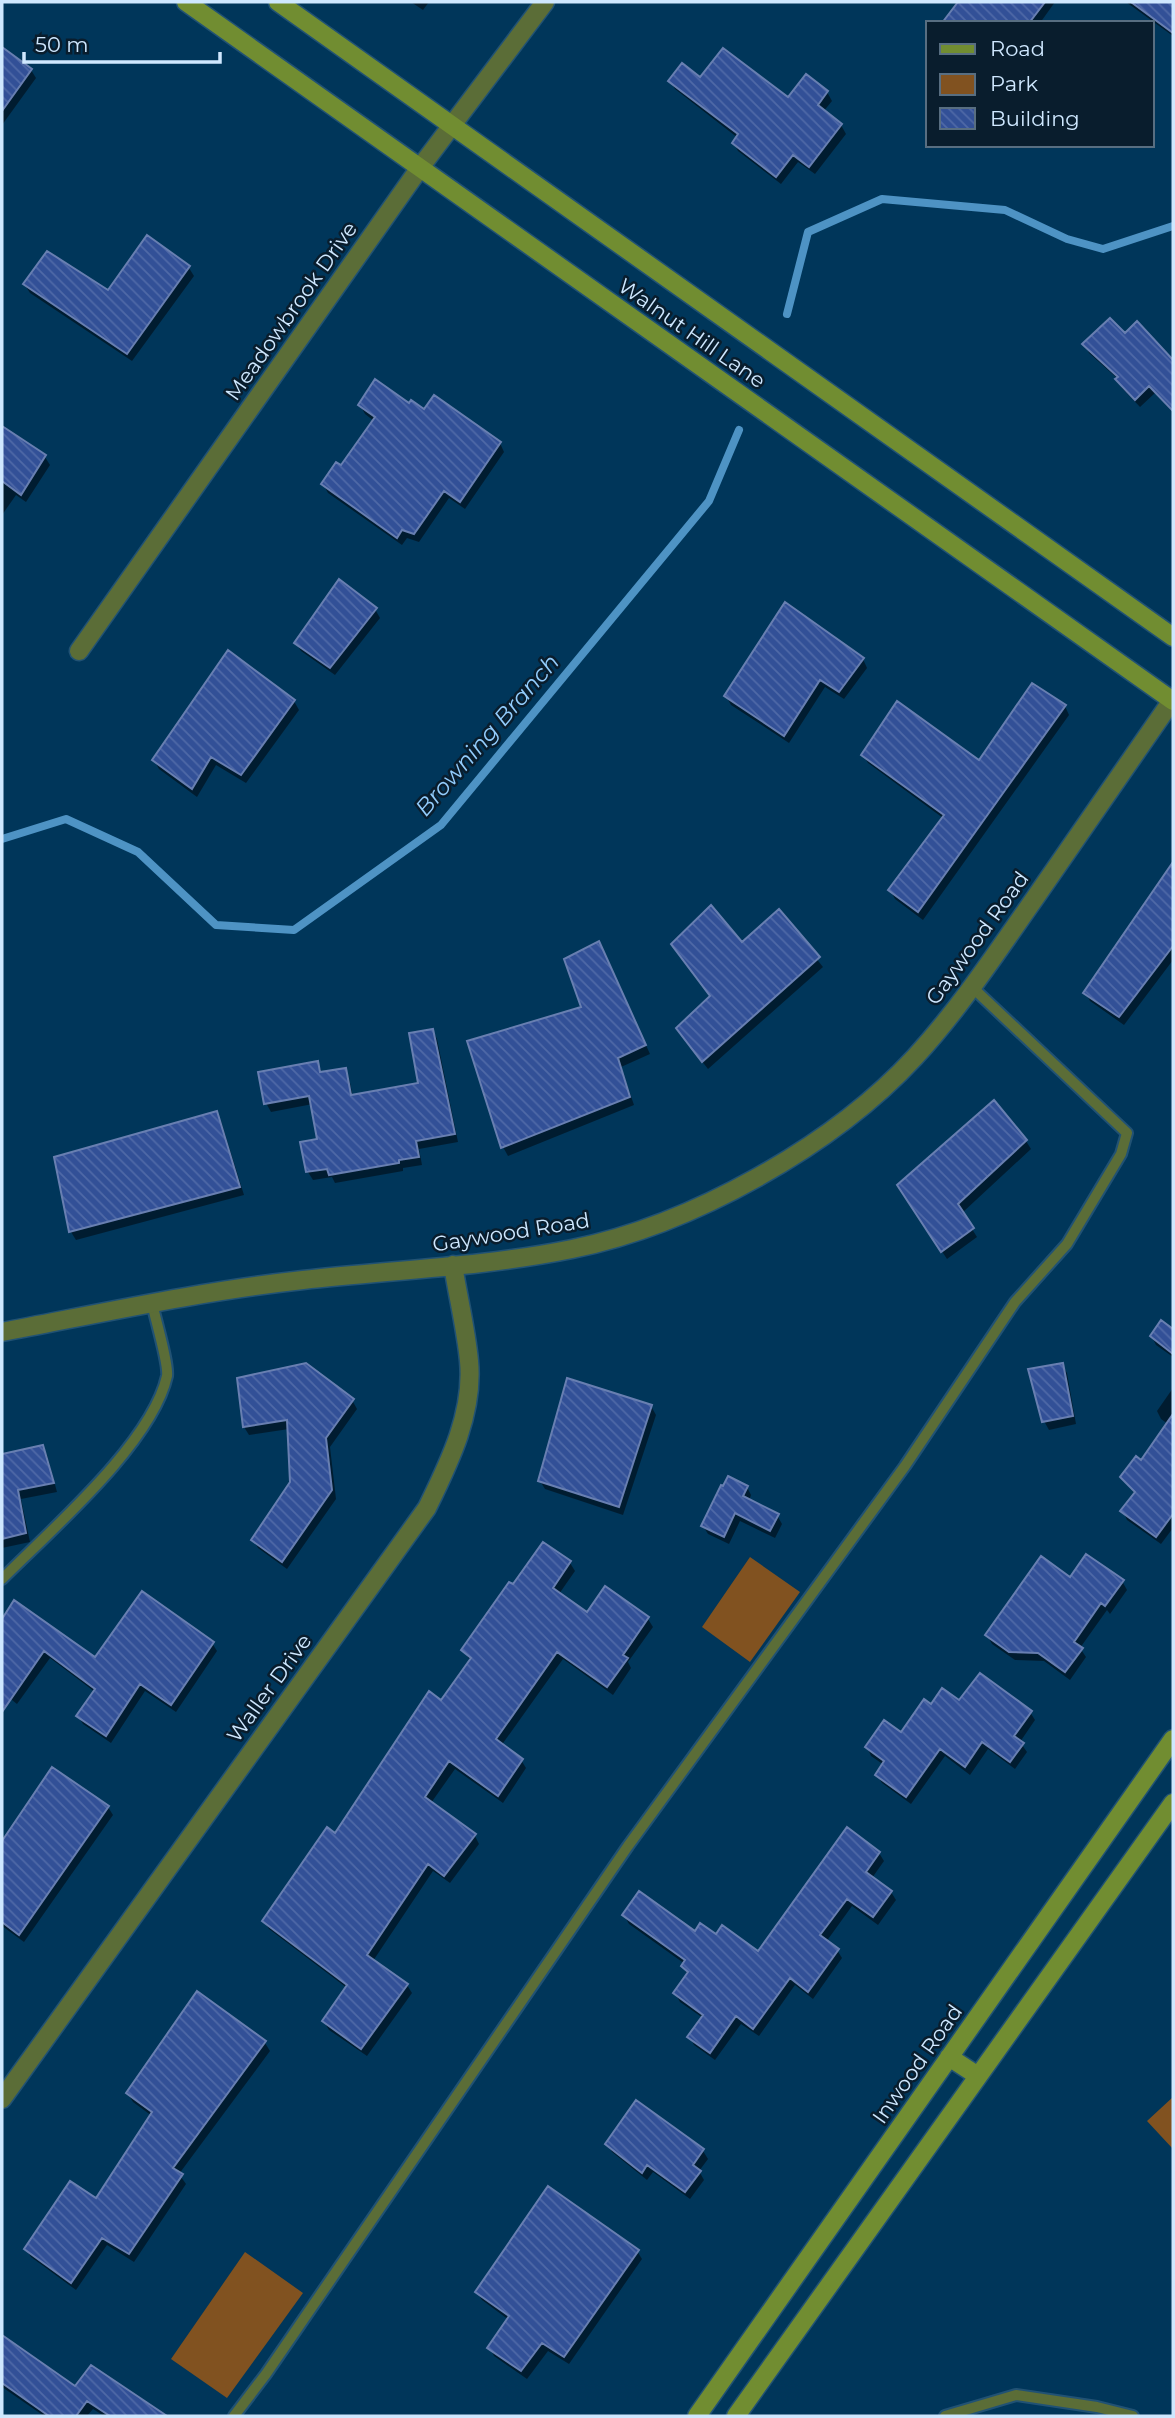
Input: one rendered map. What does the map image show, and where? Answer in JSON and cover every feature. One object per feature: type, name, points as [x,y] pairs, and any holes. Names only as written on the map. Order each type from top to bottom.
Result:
[{"type":"main road","name":"Walnut Hill Lane","points":[[186,2],[1173,700]]},
{"type":"main road","name":"Walnut Hill Lane","points":[[278,2],[1173,637]]},
{"type":"main road","name":"Inwood Road","points":[[697,2416],[1173,1739]]},
{"type":"main road","points":[[736,2416],[1173,1803]]},
{"type":"main road","points":[[949,2057],[978,2076]]},
{"type":"street","name":"Meadowbrook Drive","points":[[79,651],[419,169],[544,2]]},
{"type":"street","name":"Gaywood Road","points":[[2,1332],[152,1303],[300,1280],[453,1265],[572,1249],[646,1229],[751,1181],[826,1134],[872,1099],[915,1057],[972,988],[1173,700]]},
{"type":"street","name":"Waller Drive","points":[[2,2099],[427,1508],[449,1463],[465,1416],[470,1363],[453,1265]]},
{"type":"lane","points":[[234,2416],[266,2374],[628,1846],[905,1466],[1015,1302],[1067,1244],[1121,1154],[1127,1133],[972,988]]},
{"type":"lane","points":[[2,1579],[110,1472],[155,1409],[168,1374],[152,1303]]},
{"type":"lane","points":[[945,2416],[1016,2395],[1097,2407],[1133,2416]]},
{"type":"green space","points":[[750,1557],[800,1592],[750,1662],[702,1627]]},
{"type":"green space","points":[[1173,2097],[1173,2149],[1147,2121]]},
{"type":"green space","points":[[245,2252],[303,2293],[227,2398],[171,2359]]},
{"type":"building","points":[[958,2],[1045,2],[1031,21],[944,21]]},
{"type":"building","points":[[1131,2],[1173,2],[1173,33]]},
{"type":"building","points":[[2,47],[32,69],[2,111]]},
{"type":"building","points":[[723,48],[788,97],[806,74],[828,91],[818,105],[842,124],[809,167],[793,155],[776,177],[732,143],[738,134],[668,81],[682,63],[700,77]]},
{"type":"building","points":[[147,235],[190,266],[127,354],[23,284],[47,251],[108,290]]},
{"type":"building","points":[[1110,318],[1125,333],[1137,321],[1173,360],[1173,411],[1149,386],[1135,400],[1115,379],[1118,377],[1082,344]]},
{"type":"building","points":[[375,379],[409,403],[411,400],[424,409],[434,395],[501,442],[460,502],[444,491],[414,534],[402,530],[397,538],[321,484],[336,462],[341,465],[375,417],[358,405]]},
{"type":"building","points":[[2,426],[46,455],[21,495],[2,481]]},
{"type":"building","points":[[339,579],[377,608],[330,668],[294,643]]},
{"type":"building","points":[[785,602],[864,658],[839,692],[820,680],[784,736],[724,696]]},
{"type":"building","points":[[228,650],[295,700],[241,775],[211,757],[192,789],[152,760]]},
{"type":"building","points":[[1032,683],[1066,705],[918,912],[888,890],[944,815],[861,755],[897,701],[979,760]]},
{"type":"building","points":[[1173,862],[1173,946],[1119,1017],[1083,993]]},
{"type":"building","points":[[711,905],[742,942],[779,909],[820,957],[702,1062],[676,1028],[710,996],[671,944]]},
{"type":"building","points":[[599,941],[646,1045],[618,1058],[630,1097],[501,1148],[467,1041],[581,1007],[564,959]]},
{"type":"building","points":[[433,1029],[455,1134],[416,1141],[419,1157],[399,1160],[399,1163],[329,1175],[327,1169],[306,1172],[300,1142],[317,1139],[309,1096],[264,1104],[258,1072],[318,1061],[320,1072],[346,1068],[351,1095],[418,1083],[409,1033]]},
{"type":"building","points":[[994,1100],[1027,1140],[958,1204],[974,1228],[941,1252],[897,1185]]},
{"type":"building","points":[[217,1111],[240,1187],[69,1232],[54,1157]]},
{"type":"building","points":[[1161,1320],[1173,1329],[1173,1354],[1150,1336]]},
{"type":"building","points":[[306,1363],[354,1399],[326,1438],[332,1490],[282,1562],[251,1540],[290,1482],[287,1420],[243,1427],[237,1378]]},
{"type":"building","points":[[1063,1363],[1073,1416],[1042,1422],[1028,1369]]},
{"type":"building","points":[[567,1378],[652,1405],[619,1507],[538,1481]]},
{"type":"building","points":[[1173,1414],[1173,1514],[1156,1537],[1120,1511],[1135,1492],[1120,1477],[1136,1456],[1141,1460]]},
{"type":"building","points":[[43,1445],[54,1483],[18,1490],[26,1533],[2,1539],[2,1454]]},
{"type":"building","points":[[728,1476],[748,1486],[743,1496],[779,1514],[770,1531],[735,1513],[724,1537],[701,1526]]},
{"type":"building","points":[[543,1542],[571,1561],[553,1588],[587,1612],[605,1586],[649,1617],[623,1655],[628,1658],[607,1687],[557,1652],[496,1739],[523,1759],[498,1796],[449,1761],[425,1797],[476,1834],[444,1876],[428,1864],[367,1955],[408,1984],[361,2049],[322,2021],[347,1985],[262,1921],[327,1827],[335,1833],[429,1691],[441,1700],[471,1658],[461,1650],[509,1582],[513,1584]]},
{"type":"building","points":[[1086,1554],[1124,1580],[1105,1606],[1101,1603],[1074,1642],[1083,1648],[1065,1672],[1038,1653],[1009,1652],[985,1635],[1041,1556],[1070,1577]]},
{"type":"building","points":[[142,1591],[214,1642],[171,1705],[140,1684],[106,1736],[76,1716],[95,1689],[44,1651],[2,1712],[2,1619],[14,1600],[95,1657]]},
{"type":"building","points":[[980,1673],[1032,1711],[1014,1736],[1024,1743],[1010,1762],[982,1742],[965,1767],[940,1749],[906,1797],[875,1775],[884,1761],[865,1747],[884,1720],[901,1732],[924,1699],[931,1704],[942,1688],[959,1700]]},
{"type":"building","points":[[52,1767],[109,1806],[19,1935],[2,1922],[2,1841]]},
{"type":"building","points":[[847,1827],[880,1852],[866,1872],[892,1891],[873,1917],[847,1899],[820,1935],[839,1949],[808,1992],[790,1978],[753,2029],[736,2016],[710,2053],[687,2037],[703,2015],[673,1993],[688,1972],[681,1966],[685,1960],[622,1915],[639,1891],[695,1931],[700,1923],[716,1934],[722,1925],[758,1951]]},
{"type":"building","points":[[197,1991],[266,2041],[173,2168],[183,2174],[129,2254],[102,2238],[71,2283],[24,2249],[70,2181],[96,2198],[152,2112],[126,2093]]},
{"type":"building","points":[[636,2100],[704,2149],[693,2165],[701,2171],[685,2192],[647,2165],[642,2173],[605,2144]]},
{"type":"building","points":[[548,2186],[639,2250],[564,2357],[542,2343],[521,2371],[487,2348],[509,2316],[475,2292]]},
{"type":"building","points":[[2,2335],[75,2386],[91,2365],[167,2416],[110,2416],[87,2401],[76,2416],[49,2416],[2,2383]]},
{"type":"waterway","name":"Browning Branch","points":[[787,314],[808,232],[882,199],[1005,210],[1067,239],[1103,249],[1173,226]]},
{"type":"waterway","name":"Browning Branch","points":[[2,839],[66,819],[138,852],[216,925],[294,930],[441,825],[709,501],[739,430]]}]
